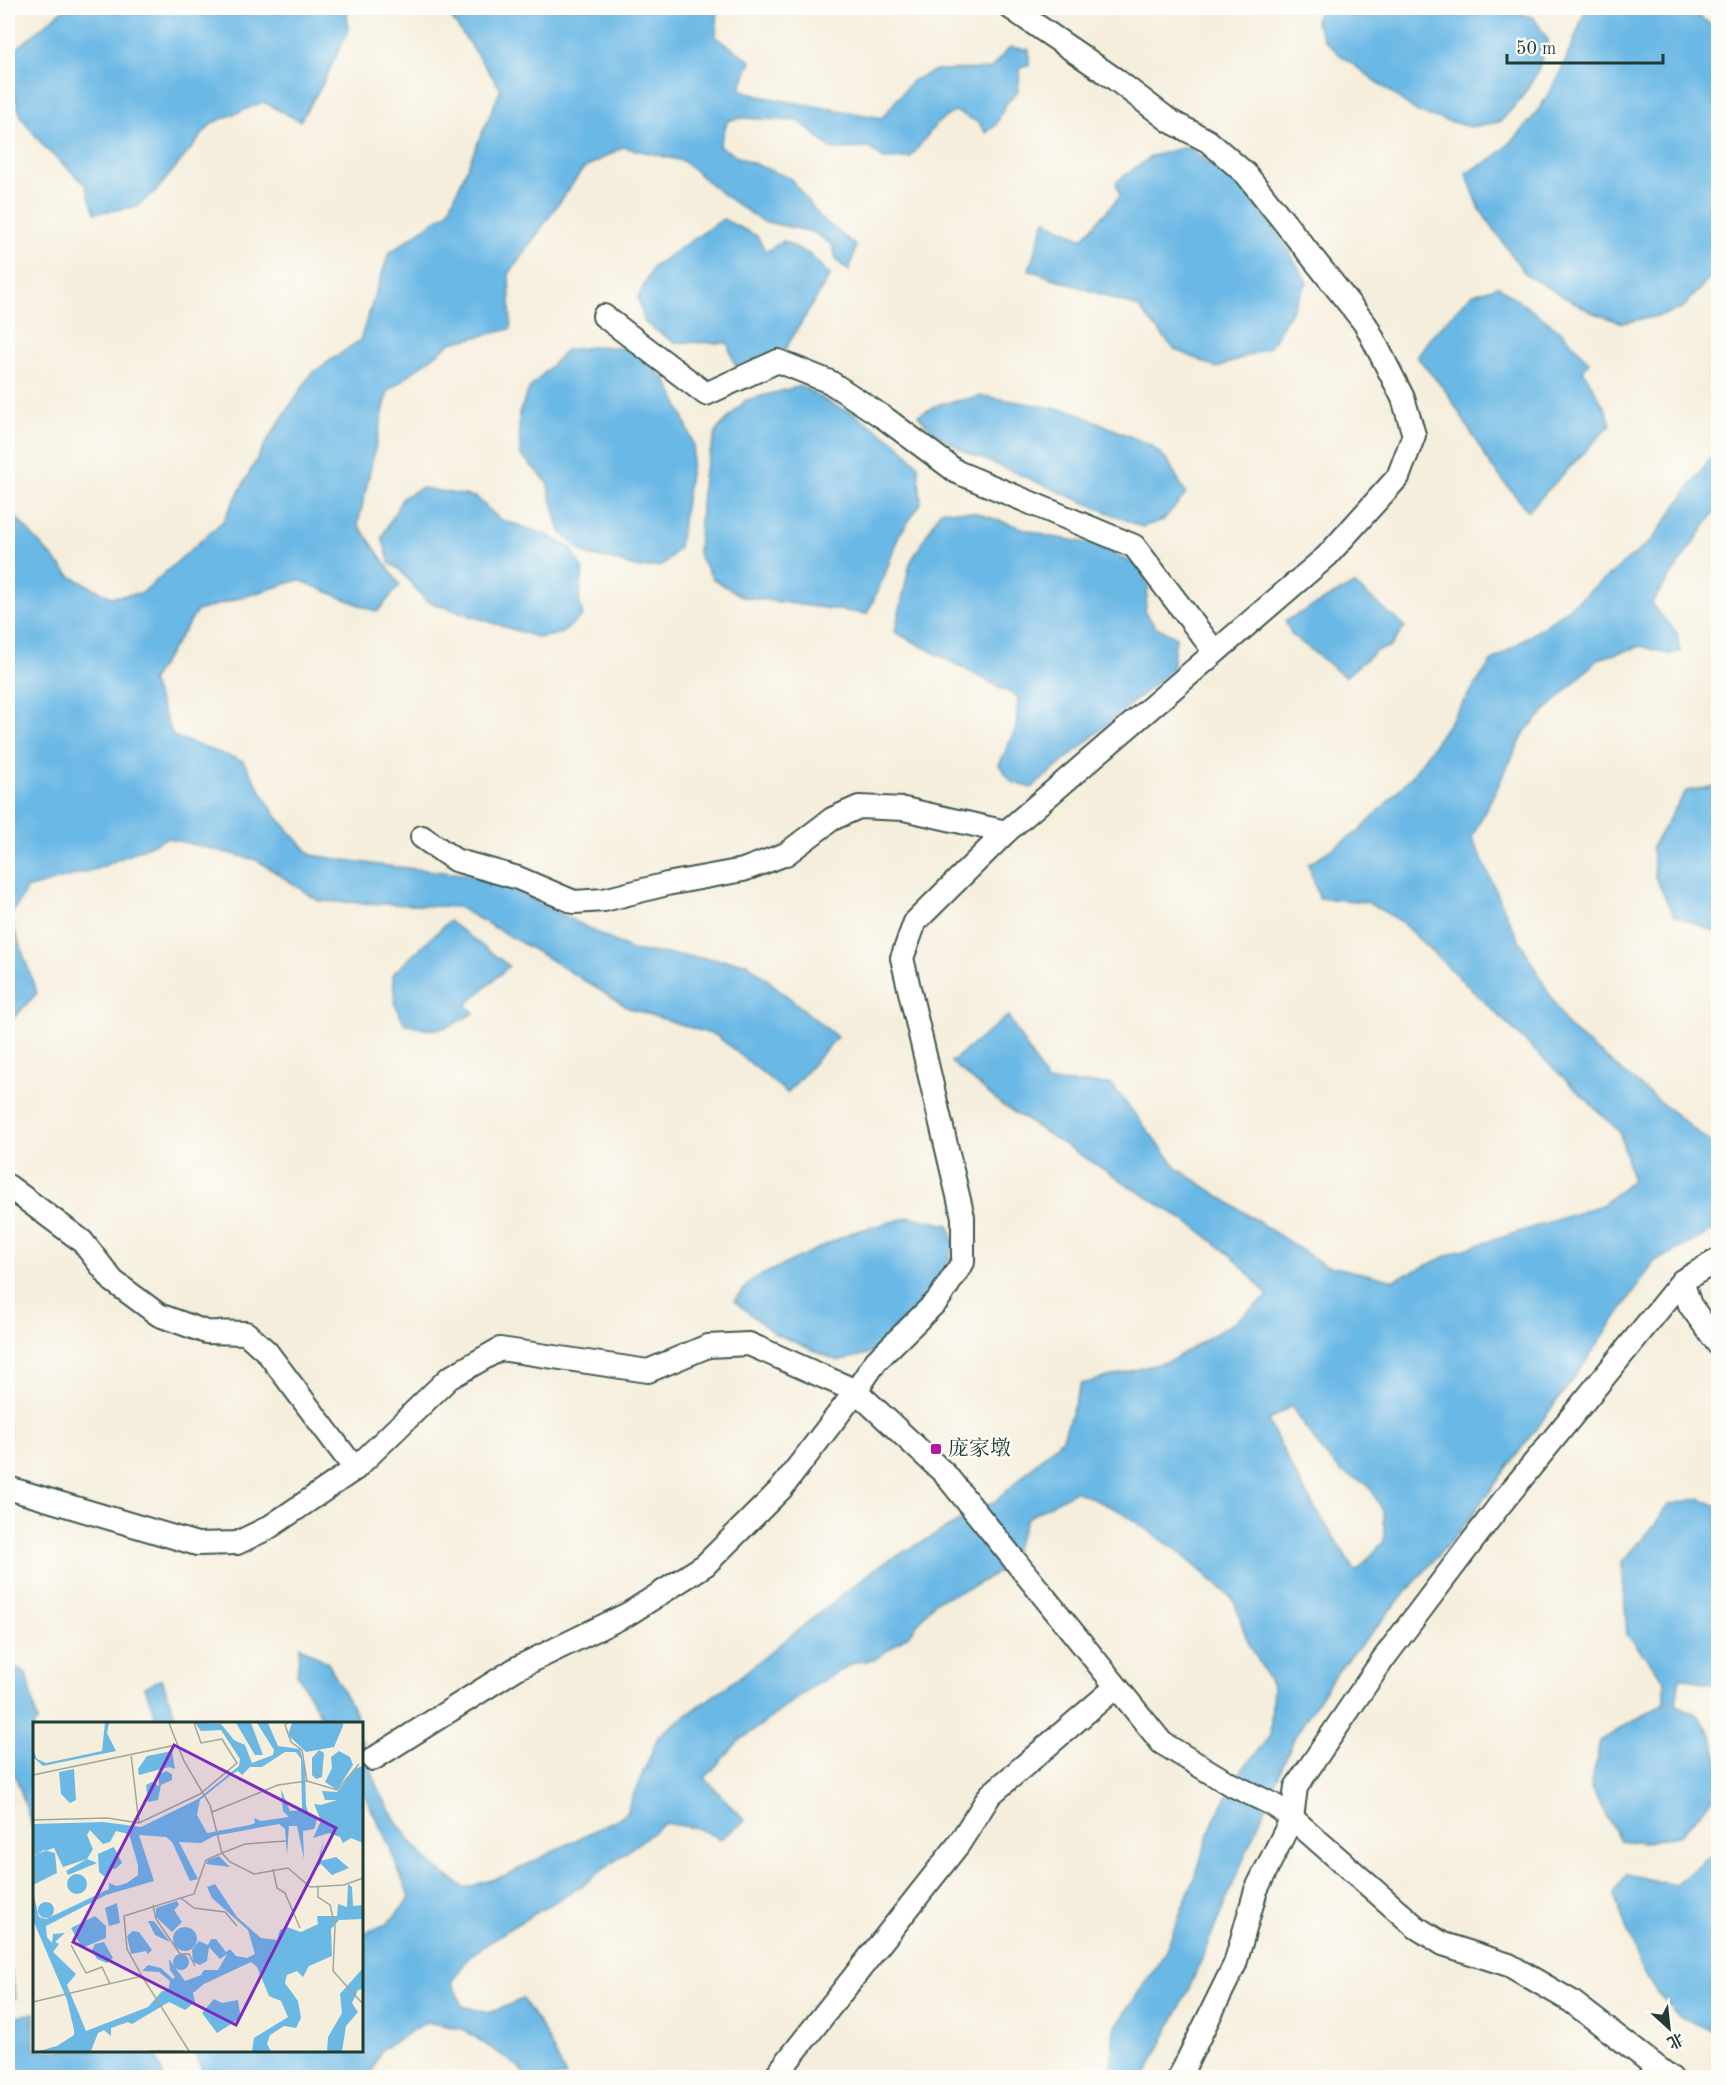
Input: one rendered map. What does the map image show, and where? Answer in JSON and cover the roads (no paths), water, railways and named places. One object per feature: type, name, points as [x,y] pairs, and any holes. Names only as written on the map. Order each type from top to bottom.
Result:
[{"type":"street","points":[[373,1759],[517,1668],[628,1614],[705,1565],[781,1489],[876,1361],[938,1300],[963,1262],[963,1217],[902,958],[915,922],[1006,832],[1327,556],[1398,477],[1413,435],[1403,398],[1366,325],[1246,174],[1208,141],[1170,121],[1011,8]]},
{"type":"street","points":[[604,316],[706,394],[778,361],[830,382],[886,419],[957,472],[1134,546],[1215,652]]},
{"type":"street","points":[[422,837],[455,860],[518,878],[574,902],[604,900],[668,884],[743,870],[786,854],[831,819],[859,807],[904,809],[1006,832]]},
{"type":"street","points":[[8,1186],[82,1241],[113,1281],[159,1315],[206,1332],[246,1333],[267,1352],[355,1469]]},
{"type":"street","points":[[1179,2078],[1235,1964],[1256,1890],[1292,1818],[1296,1787],[1384,1658],[1499,1506],[1682,1281],[1719,1260]]},
{"type":"street","points":[[1682,1281],[1690,1305],[1719,1344]]},
{"type":"street","points":[[8,1488],[197,1545],[237,1543],[268,1528],[355,1469],[449,1378],[500,1349],[648,1371],[708,1346],[749,1344],[856,1390],[945,1474],[1162,1743],[1228,1783],[1274,1805],[1292,1818],[1416,1927],[1443,1944],[1509,1965],[1540,1983],[1570,2001],[1671,2078]]},
{"type":"street","points":[[774,2078],[958,1845],[990,1795],[1116,1687]]},
{"type":"water","points":[[65,8],[347,8],[348,31],[322,85],[300,121],[263,102],[212,123],[157,190],[136,207],[95,213],[85,184],[46,149],[21,117],[8,73],[8,56]]},
{"type":"water","points":[[451,8],[718,8],[716,37],[751,61],[740,89],[758,96],[882,118],[912,81],[936,70],[990,69],[1010,47],[1029,50],[1029,65],[1021,66],[1018,91],[1005,105],[996,125],[986,133],[978,122],[955,111],[937,123],[910,158],[884,159],[869,148],[832,149],[799,121],[743,118],[728,120],[719,146],[740,158],[790,178],[820,217],[856,246],[849,271],[837,261],[832,245],[813,232],[762,221],[725,196],[683,161],[623,147],[583,169],[509,274],[511,329],[451,343],[388,391],[358,524],[400,585],[377,612],[299,580],[197,611],[151,681],[173,736],[243,761],[276,816],[311,855],[489,877],[631,950],[747,963],[837,1037],[787,1093],[717,1036],[629,1008],[458,907],[319,901],[257,860],[167,838],[99,868],[26,889],[10,918],[37,993],[8,1024],[8,509],[70,576],[111,597],[142,593],[223,521],[267,441],[311,374],[360,340],[389,253],[448,212],[501,89],[448,13]]},
{"type":"water","points":[[1320,8],[1507,8],[1534,18],[1548,40],[1537,73],[1520,100],[1500,122],[1470,127],[1419,113],[1339,54],[1324,39],[1315,21]]},
{"type":"water","points":[[1586,8],[1686,8],[1718,29],[1718,269],[1682,309],[1622,323],[1591,312],[1526,275],[1480,210],[1466,173],[1494,157],[1514,139],[1541,106],[1562,68]]},
{"type":"water","points":[[1189,146],[1207,163],[1214,162],[1257,203],[1283,241],[1307,283],[1270,347],[1217,368],[1174,349],[1138,307],[1029,270],[1045,220],[1082,239],[1120,196],[1116,182],[1152,156]]},
{"type":"water","points":[[723,219],[757,236],[766,252],[783,241],[809,254],[830,275],[778,361],[737,370],[727,343],[674,342],[645,323],[638,298],[653,267]]},
{"type":"water","points":[[1498,286],[1562,332],[1589,362],[1583,370],[1606,410],[1611,424],[1528,511],[1491,466],[1448,394],[1417,357],[1430,338],[1471,295]]},
{"type":"water","points":[[597,346],[632,349],[666,380],[694,446],[679,548],[662,566],[639,568],[585,554],[560,532],[547,482],[520,454],[519,414],[529,389],[566,350]]},
{"type":"water","points":[[801,386],[833,405],[853,413],[898,444],[918,465],[921,503],[899,535],[884,577],[867,614],[743,597],[713,579],[698,554],[703,476],[717,430],[746,400]]},
{"type":"water","points":[[983,396],[1072,411],[1152,446],[1168,461],[1186,494],[1163,520],[1142,527],[962,450],[933,432],[918,415],[940,404]]},
{"type":"water","points":[[1718,447],[1718,507],[1651,604],[1677,633],[1680,652],[1669,654],[1641,646],[1598,659],[1526,730],[1472,837],[1511,925],[1568,1027],[1718,1149],[1718,1228],[1654,1262],[1582,1367],[1466,1523],[1333,1677],[1295,1736],[1189,1989],[1145,2077],[1110,2077],[1114,2029],[1164,1955],[1198,1868],[1213,1822],[1241,1771],[1270,1736],[1273,1688],[1246,1638],[1234,1600],[1178,1551],[1118,1510],[1075,1491],[1027,1518],[1008,1566],[972,1587],[935,1601],[910,1634],[874,1660],[855,1662],[815,1685],[738,1742],[705,1778],[745,1821],[720,1839],[697,1828],[665,1823],[582,1886],[512,1927],[470,1956],[452,1981],[462,2006],[489,2013],[523,1999],[545,2033],[566,2077],[525,2077],[519,2067],[463,2029],[426,2022],[381,2050],[370,2077],[205,2077],[194,2052],[363,2052],[363,1934],[387,1924],[410,1899],[388,1843],[363,1792],[363,1743],[378,1788],[386,1804],[405,1834],[432,1864],[465,1888],[507,1875],[625,1815],[659,1735],[738,1678],[877,1567],[997,1500],[1063,1438],[1081,1384],[1172,1360],[1233,1323],[1268,1296],[1235,1259],[1196,1228],[1002,1105],[951,1062],[1008,1016],[1047,1082],[1111,1084],[1178,1169],[1324,1265],[1394,1280],[1456,1252],[1602,1205],[1632,1180],[1620,1132],[1399,920],[1367,902],[1319,898],[1308,864],[1360,831],[1412,776],[1491,662],[1559,616],[1652,540]],"holes":[[[1291,1406],[1320,1449],[1341,1472],[1369,1485],[1384,1514],[1384,1541],[1356,1572],[1304,1491],[1268,1421]]]},
{"type":"water","points":[[421,488],[476,497],[499,519],[547,535],[572,549],[583,571],[579,601],[583,615],[562,633],[539,638],[426,601],[399,569],[390,564],[382,537],[403,497]]},
{"type":"water","points":[[941,510],[973,512],[1047,536],[1094,544],[1140,567],[1148,586],[1145,613],[1156,627],[1176,637],[1172,669],[1032,788],[1012,782],[999,765],[1016,728],[1018,697],[895,632],[910,563]]},
{"type":"water","points":[[1354,584],[1405,627],[1390,647],[1377,650],[1345,677],[1292,635],[1285,621]]},
{"type":"water","points":[[1718,786],[1718,933],[1674,915],[1655,877],[1652,847],[1686,791]]},
{"type":"water","points":[[449,921],[509,966],[466,1005],[474,1013],[463,1019],[447,1027],[433,1030],[404,1023],[395,1004],[393,974]]},
{"type":"water","points":[[910,1217],[949,1225],[954,1243],[947,1267],[926,1298],[872,1353],[838,1361],[774,1333],[734,1301],[753,1279],[853,1232]]},
{"type":"water","points":[[1701,1498],[1718,1507],[1718,1686],[1680,1677],[1676,1705],[1699,1717],[1711,1736],[1719,1766],[1716,1796],[1680,1834],[1643,1843],[1620,1840],[1591,1788],[1600,1741],[1665,1702],[1665,1680],[1627,1635],[1622,1562],[1654,1526],[1668,1505]]},
{"type":"water","points":[[300,1646],[328,1663],[358,1722],[324,1722],[297,1674]]},
{"type":"water","points":[[8,1662],[26,1674],[37,1720],[33,1722],[33,1830],[18,1783],[8,1761]]},
{"type":"water","points":[[162,1679],[177,1722],[158,1722],[145,1687]]},
{"type":"water","points":[[1718,1849],[1718,2030],[1715,2032],[1678,2016],[1645,1977],[1614,1895],[1627,1874],[1675,1885]]},
{"type":"water","points":[[8,1957],[16,1998],[8,2000]]},
{"type":"water","points":[[33,2013],[33,2052],[155,2052],[163,2077],[8,2077],[8,2019]]},
{"type":"place","name":"庞家墩","points":[[936,1449]]}]
